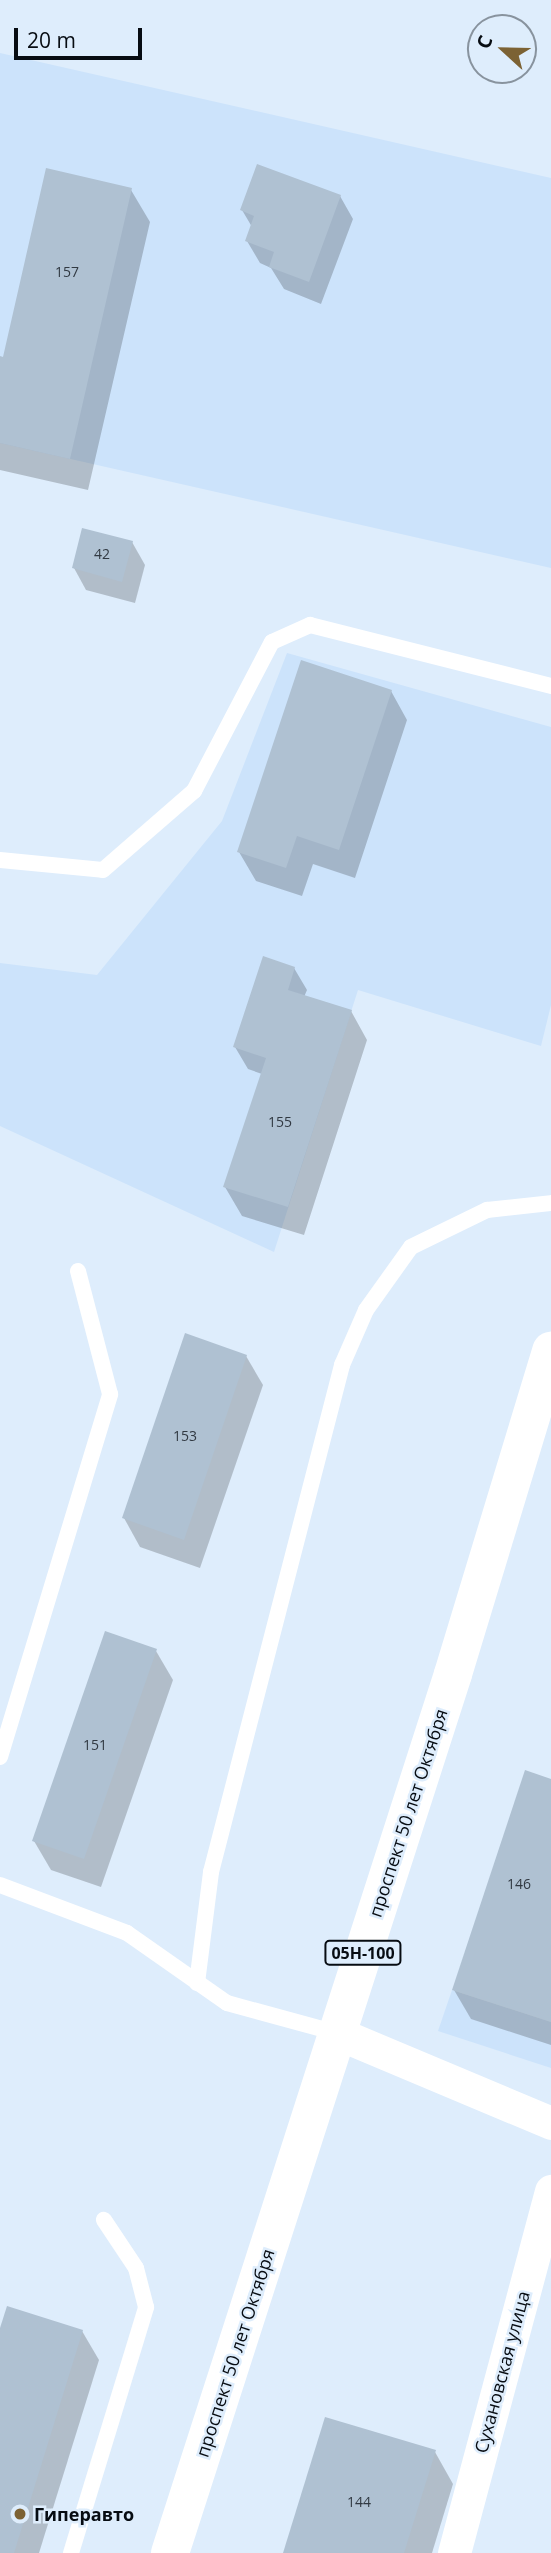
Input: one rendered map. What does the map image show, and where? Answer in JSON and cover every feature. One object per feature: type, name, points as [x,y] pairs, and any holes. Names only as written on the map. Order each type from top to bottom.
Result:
[{"type":"main road","name":"проспект 50 лет Октября","points":[[170,2553],[453,1674],[551,1351]]},
{"type":"street","points":[[337,2033],[551,2123]]},
{"type":"street","name":"Сухановская улица","points":[[454,2553],[551,2191]]},
{"type":"lane","points":[[0,860],[103,870],[194,790],[272,642],[310,625],[551,686]]},
{"type":"lane","points":[[198,1983],[211,1872],[342,1365],[366,1310],[411,1247],[487,1210],[551,1203]]},
{"type":"lane","points":[[0,1757],[110,1394],[78,1271]]},
{"type":"lane","points":[[0,1885],[127,1933],[227,2003],[337,2033]]},
{"type":"lane","points":[[71,2553],[146,2307],[136,2268],[104,2220]]},
{"type":"shaded area","points":[[0,53],[551,178],[551,568],[0,443]]},
{"type":"shaded area","points":[[287,653],[551,727],[551,1005],[541,1046],[358,990],[274,1252],[0,1126],[0,963],[97,975],[222,821]]},
{"type":"shaded area","points":[[452,1990],[551,2022],[551,2068],[438,2031]]},
{"type":"building","points":[[257,164],[341,195],[309,282],[269,267],[274,252],[245,241],[254,216],[240,210]]},
{"type":"building","points":[[46,168],[132,188],[70,459],[0,443],[0,356],[3,357]]},
{"type":"building","points":[[82,528],[133,541],[122,582],[72,568]]},
{"type":"building","points":[[301,660],[392,690],[339,850],[297,836],[286,868],[237,852]]},
{"type":"building","points":[[263,956],[295,967],[288,990],[352,1010],[288,1207],[223,1187],[266,1058],[233,1047]]},
{"type":"building","points":[[185,1333],[247,1355],[184,1540],[122,1518]]},
{"type":"building","points":[[105,1631],[157,1649],[84,1859],[32,1841]]},
{"type":"building","points":[[525,1770],[551,1779],[551,2022],[452,1990]]},
{"type":"building","points":[[7,2306],[83,2330],[14,2553],[0,2553],[0,2328]]},
{"type":"building","points":[[325,2417],[436,2450],[404,2553],[283,2553]]},
{"type":"place","name":"Гиперавто","points":[[20,2514]]}]
